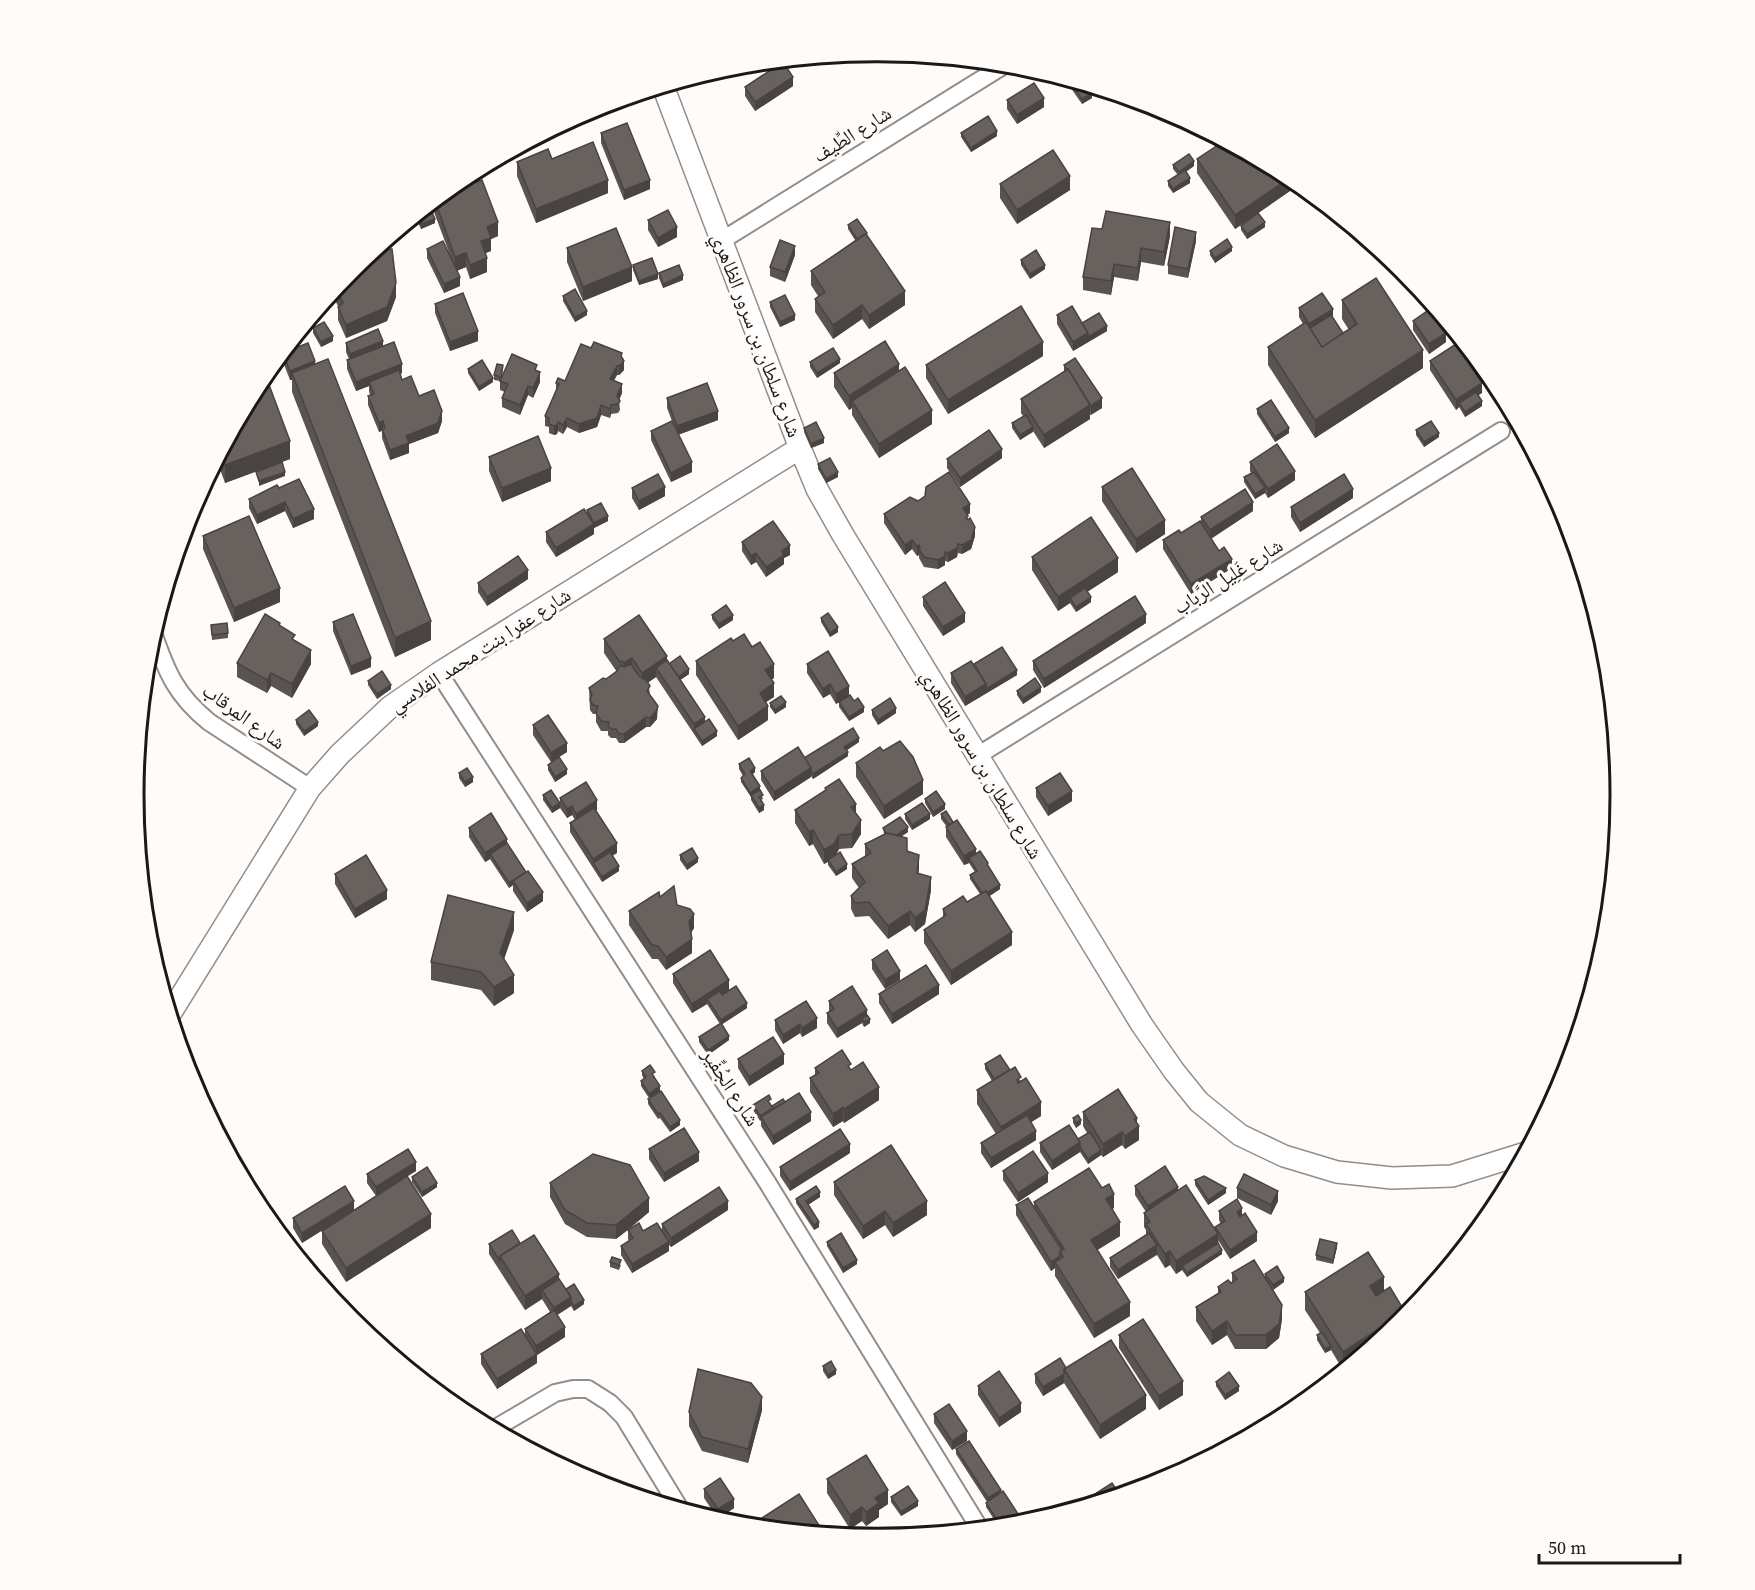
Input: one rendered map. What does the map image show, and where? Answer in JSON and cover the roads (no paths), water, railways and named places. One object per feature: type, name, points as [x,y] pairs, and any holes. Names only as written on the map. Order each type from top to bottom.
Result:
[{"type":"street","name":"شارع الطِّيف","points":[[721,241],[994,71]]},
{"type":"street","name":"شارع سلطان بن سرور الظاهري","points":[[666,93],[800,448],[818,489],[843,535],[977,756],[1148,1034],[1174,1071],[1199,1102],[1240,1135],[1284,1156],[1336,1172],[1392,1178],[1452,1176],[1516,1156]]},
{"type":"street","name":"شارع غَلِيل الرَّباب","points":[[977,756],[1501,431]]},
{"type":"street","name":"شارع عفرا بنت محمد الفلاسي","points":[[175,1006],[310,788],[340,754],[390,706],[439,673],[800,448]]},
{"type":"street","name":"شارع المِرقاب","points":[[159,650],[165,669],[174,684],[196,711],[209,722],[310,788]]},
{"type":"street","name":"شارع الجُفِّير","points":[[439,673],[767,1182],[975,1522]]},
{"type":"street","points":[[502,1424],[555,1393],[573,1389],[588,1389],[610,1403],[624,1417],[674,1500]]}]
